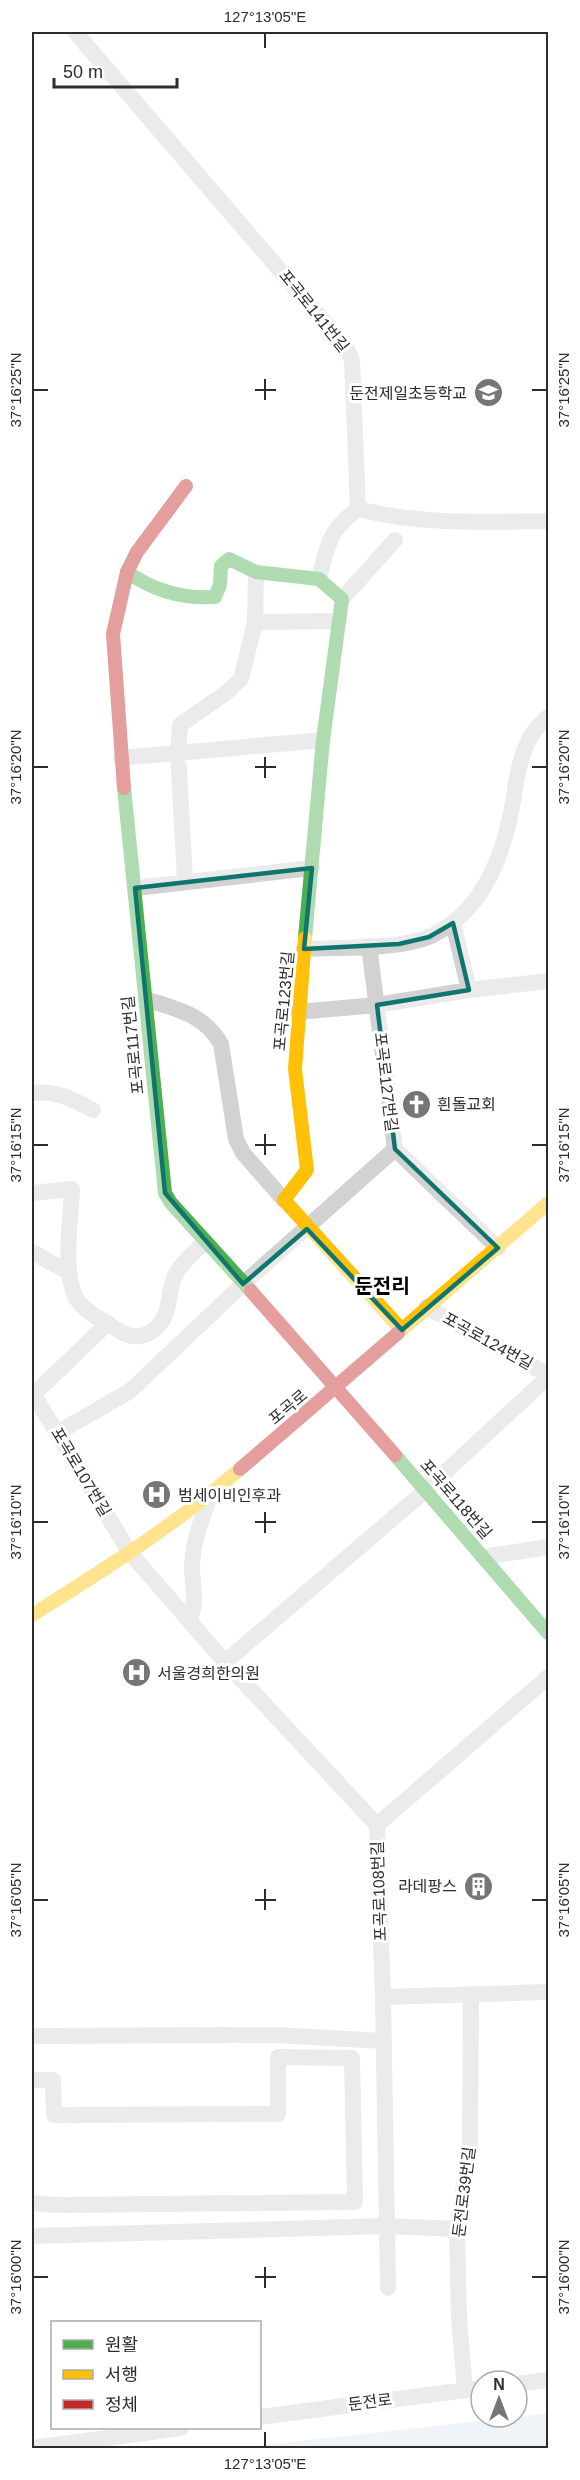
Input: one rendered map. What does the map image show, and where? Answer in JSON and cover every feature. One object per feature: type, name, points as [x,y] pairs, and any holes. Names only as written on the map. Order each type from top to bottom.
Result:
[{"type":"street","name":"포곡로141번길","points":[[75,32],[346,347],[352,360],[358,509]]},
{"type":"street","name":"포곡로117번길","points":[[186,486],[137,552],[127,572],[113,634],[121,758],[165,1193],[205,1242],[338,1387]]},
{"type":"street","points":[[319,579],[333,532],[340,522],[358,509],[384,516],[426,521],[549,521]]},
{"type":"street","points":[[127,572],[141,583],[155,589],[201,598],[215,597],[220,585],[221,566],[229,559],[256,572],[319,579],[342,599],[394,540]]},
{"type":"street","points":[[185,881],[178,753],[180,724],[227,693],[241,679],[255,622],[256,572]]},
{"type":"street","name":"포곡로123번길","points":[[284,1200],[307,1170],[295,1069],[298,1012],[323,740],[342,599]]},
{"type":"street","points":[[255,622],[339,621]]},
{"type":"street","points":[[304,949],[399,944],[429,937],[453,923],[482,892],[497,863],[509,829],[518,773],[530,737],[549,717]]},
{"type":"street","points":[[121,758],[323,740]]},
{"type":"street","points":[[135,888],[312,868]]},
{"type":"street","points":[[453,923],[469,990]]},
{"type":"street","name":"포곡로127번길","points":[[369,946],[395,1149],[498,1248]]},
{"type":"street","points":[[298,1012],[377,1005],[469,990],[549,981]]},
{"type":"street","points":[[146,999],[189,1014],[213,1030],[221,1044],[236,1138],[243,1153],[307,1228],[402,1330]]},
{"type":"street","points":[[32,1093],[63,1094],[93,1110]]},
{"type":"street","points":[[57,1433],[130,1390],[243,1284],[395,1149]]},
{"type":"street","points":[[32,1193],[72,1189],[68,1272],[77,1298],[90,1312],[127,1336],[146,1335],[158,1327],[168,1311],[176,1272],[205,1242]]},
{"type":"street","name":"포곡로","points":[[32,1615],[130,1552],[211,1494],[549,1203]]},
{"type":"street","points":[[32,1252],[68,1272]]},
{"type":"street","name":"포곡로124번길","points":[[427,1307],[549,1376]]},
{"type":"street","points":[[32,1394],[108,1323]]},
{"type":"street","points":[[225,1662],[426,1490],[549,1376]]},
{"type":"street","name":"포곡로118번길","points":[[338,1387],[549,1633]]},
{"type":"street","name":"포곡로107번길","points":[[32,1394],[130,1552]]},
{"type":"street","points":[[189,1621],[195,1608],[192,1567],[195,1536],[211,1494]]},
{"type":"street","points":[[483,1557],[549,1547]]},
{"type":"street","name":"포곡로108번길","points":[[130,1552],[225,1662],[377,1825],[383,1998],[388,2288]]},
{"type":"street","points":[[377,1825],[549,1677]]},
{"type":"street","points":[[383,1998],[549,1992]]},
{"type":"street","name":"둔전로39번길","points":[[469,2369],[459,2318],[457,2229],[470,2147],[471,1994]]},
{"type":"street","points":[[32,2036],[276,2035],[383,2041]]},
{"type":"street","points":[[32,2080],[53,2080],[54,2115],[278,2114],[278,2057],[352,2058],[355,2202],[55,2205],[32,2203]]},
{"type":"street","points":[[32,2236],[386,2226],[457,2229]]},
{"type":"street","points":[[529,2382],[549,2380]]},
{"type":"street","name":"둔전로","points":[[261,2417],[469,2390]]},
{"type":"street","points":[[33,2448],[167,2429]]},
{"type":"highlighted area","points":[[312,868],[304,949],[399,944],[429,937],[453,923],[469,990],[377,1005],[395,1149],[498,1248],[402,1330],[307,1229],[243,1284],[165,1193],[135,888]]},
{"type":"shaded area","points":[[548,2413],[548,2448],[236,2448],[469,2422],[469,2429],[529,2429],[529,2415]]},
{"type":"traffic: fast","points":[[127,572],[158,589],[192,597],[215,597],[220,585],[221,566],[229,559],[256,572],[319,579],[342,599],[323,740],[305,938]]},
{"type":"traffic: fast","points":[[124,788],[165,1193],[171,1203],[251,1291]]},
{"type":"traffic: fast","points":[[395,1455],[548,1633]]},
{"type":"traffic: slow","points":[[305,938],[295,1069],[307,1170],[284,1200],[402,1330]]},
{"type":"traffic: slow","points":[[398,1333],[548,1203]]},
{"type":"traffic: slow","points":[[32,1615],[165,1528],[240,1469]]},
{"type":"traffic: jam","points":[[124,788],[113,634],[127,572],[137,552],[186,486]]},
{"type":"traffic: jam","points":[[251,1291],[395,1455]]},
{"type":"traffic: jam","points":[[240,1469],[398,1333]]},
{"type":"place","name":"둔전제일초등학교","points":[[488,393]]},
{"type":"place","name":"흰돌교회","points":[[416,1104]]},
{"type":"place","name":"범세이비인후과","points":[[157,1495]]},
{"type":"place","name":"서울경희한의원","points":[[136,1673]]},
{"type":"place","name":"라데팡스","points":[[478,1886]]},
{"type":"district","name":"둔전리","points":[[382,1286]]}]
